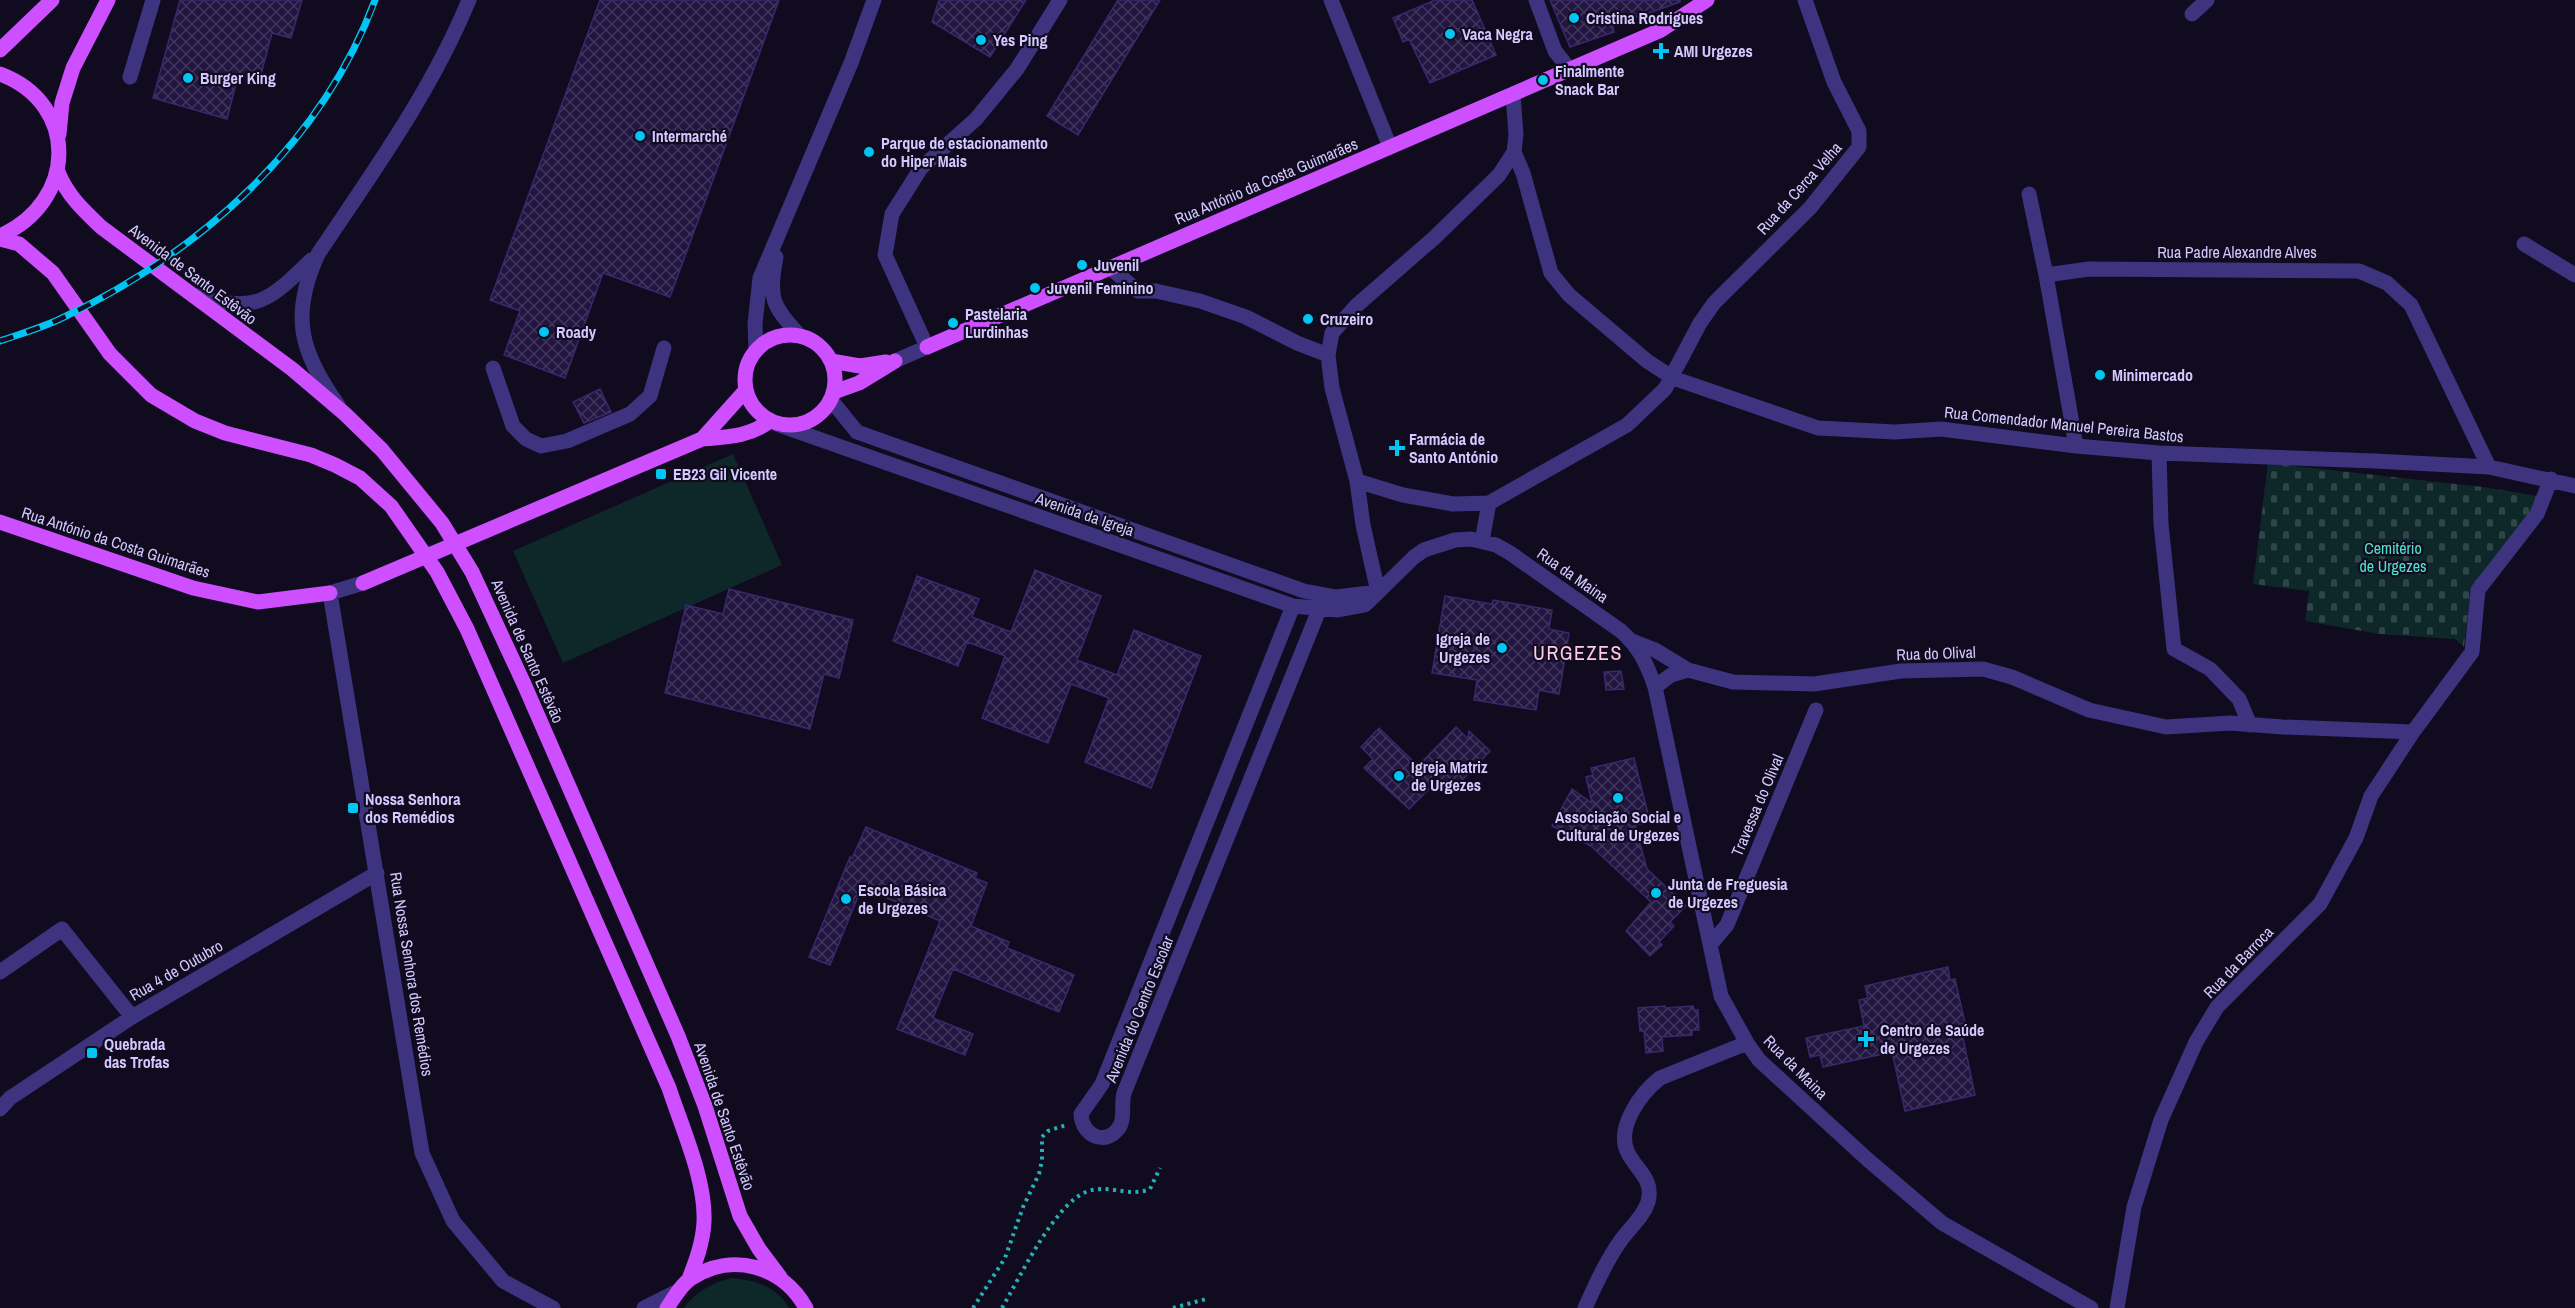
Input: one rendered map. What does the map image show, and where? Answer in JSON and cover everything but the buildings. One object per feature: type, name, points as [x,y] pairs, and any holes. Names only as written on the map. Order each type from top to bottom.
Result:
[{"type":"main road","points":[[0,50],[52,0]]},
{"type":"main road","points":[[0,238],[36,214],[50,194],[58,172],[58,140],[62,103],[73,68],[108,0]]},
{"type":"main road","name":"Rua António da Costa Guimarães","points":[[927,346],[1662,30],[1707,0]]},
{"type":"main road","points":[[0,74],[15,80],[35,96],[50,116],[58,140]]},
{"type":"main road","name":"Avenida de Santo Estêvão","points":[[58,172],[64,187],[77,205],[101,227],[292,369],[345,414],[382,450],[442,523],[472,572],[524,684],[693,1072],[740,1216],[759,1249],[780,1278],[792,1287],[806,1308]]},
{"type":"main road","points":[[0,238],[19,244],[53,273],[110,354],[151,395],[195,421],[225,434],[311,455],[360,478],[391,506],[437,572],[489,676],[669,1088],[691,1155],[703,1203],[702,1240],[689,1279],[668,1308]]},
{"type":"main road","points":[[363,583],[702,439],[740,436],[775,423],[795,425],[809,421],[822,412],[832,396],[835,376],[831,361],[813,340],[799,335],[783,334],[768,339],[756,349],[746,369],[746,391],[750,404],[775,423]]},
{"type":"main road","name":"Rua António da Costa Guimarães","points":[[831,361],[860,366],[895,361]]},
{"type":"main road","points":[[832,396],[895,361]]},
{"type":"main road","points":[[702,439],[746,391]]},
{"type":"main road","name":"Rua António da Costa Guimarães","points":[[0,522],[193,588],[258,602],[330,593]]},
{"type":"main road","points":[[689,1279],[728,1264],[755,1267],[780,1278]]},
{"type":"street","points":[[130,77],[153,0]]},
{"type":"street","points":[[345,414],[322,382],[312,363],[303,335],[301,302],[309,272],[318,254],[400,131],[435,71],[469,0]]},
{"type":"street","points":[[756,349],[755,324],[760,278],[851,63],[874,0]]},
{"type":"street","points":[[927,346],[885,255],[892,213],[921,168],[976,119],[1017,69],[1060,0]]},
{"type":"street","points":[[1331,0],[1390,147]]},
{"type":"street","points":[[1536,0],[1555,51],[1569,70]]},
{"type":"street","name":"Rua da Cerca Velha","points":[[1673,378],[1700,323],[1714,303],[1810,208],[1859,147],[1859,131],[1834,82],[1805,0]]},
{"type":"street","points":[[2192,14],[2207,0]]},
{"type":"street","points":[[1378,592],[1363,525],[1357,481],[1332,388],[1328,355],[1332,333],[1356,306],[1434,238],[1499,176],[1514,152],[1516,134],[1513,95]]},
{"type":"street","name":"Rua Comendador Manuel Pereira Bastos","points":[[1514,152],[1523,173],[1551,273],[1569,295],[1647,360],[1673,378],[1818,428],[1895,432],[1941,429],[2076,447],[2159,453],[2489,467],[2552,479],[2575,486]]},
{"type":"street","points":[[2029,194],[2046,275],[2076,447]]},
{"type":"street","points":[[781,231],[771,280],[772,297],[779,314],[799,335]]},
{"type":"street","points":[[2524,244],[2575,275]]},
{"type":"street","points":[[191,294],[238,305],[255,303],[274,295],[318,254]]},
{"type":"street","points":[[1108,267],[1138,291],[1156,291],[1200,301],[1246,316],[1297,343],[1328,355]]},
{"type":"street","name":"Rua Padre Alexandre Alves","points":[[2046,275],[2089,269],[2359,271],[2387,283],[2411,305],[2489,467]]},
{"type":"street","name":"Rua António da Costa Guimarães","points":[[895,361],[927,346]]},
{"type":"street","points":[[493,368],[513,426],[526,439],[541,446],[567,441],[630,414],[650,396],[664,348]]},
{"type":"street","points":[[1357,481],[1403,495],[1453,504],[1489,503],[1627,425],[1665,389],[1673,378]]},
{"type":"street","name":"Avenida da Igreja","points":[[832,396],[857,432],[1320,596],[1336,597],[1378,592]]},
{"type":"street","name":"Avenida da Igreja","points":[[775,423],[1293,606],[1338,610],[1365,604],[1414,557],[1438,544]]},
{"type":"street","points":[[2159,453],[2161,524],[2174,649],[2210,669],[2239,699],[2250,724]]},
{"type":"street","name":"Rua da Barroca","points":[[2117,1308],[2122,1294],[2134,1207],[2161,1120],[2196,1042],[2217,1007],[2320,904],[2356,838],[2371,796],[2413,732],[2472,652],[2478,590],[2537,514],[2552,479]]},
{"type":"street","points":[[1482,541],[1489,503]]},
{"type":"street","name":"Rua da Maina","points":[[1438,544],[1455,540],[1482,541],[1510,553],[1632,641],[1646,663],[1655,687],[1721,996],[1759,1060],[1858,1152],[1942,1224],[2091,1308]]},
{"type":"street","name":"Rua António da Costa Guimarães","points":[[330,593],[363,583]]},
{"type":"street","name":"Rua Nossa Senhora dos Remédios","points":[[330,593],[422,1153],[453,1221],[467,1239],[503,1281],[553,1308]]},
{"type":"street","name":"Avenida do Centro Escolar","points":[[1293,606],[1102,1084],[1084,1107],[1082,1122],[1090,1135],[1098,1137],[1114,1132],[1121,1124],[1124,1093],[1320,610]]},
{"type":"street","name":"Rua do Olival","points":[[1632,641],[1655,650],[1688,670],[1733,682],[1814,684],[1901,671],[1983,669],[2012,677],[2089,710],[2166,727],[2230,723],[2413,732]]},
{"type":"street","points":[[1655,687],[1671,675],[1688,670]]},
{"type":"street","name":"Travessa do Olival","points":[[1711,944],[1727,925],[1816,710]]},
{"type":"street","name":"Rua 4 de Outubro","points":[[0,1109],[10,1098],[132,1017],[377,873]]},
{"type":"street","points":[[0,972],[62,929],[132,1017]]},
{"type":"street","points":[[1585,1308],[1607,1261],[1619,1242],[1642,1215],[1648,1203],[1648,1181],[1626,1151],[1625,1131],[1635,1108],[1647,1090],[1660,1078],[1747,1043]]},
{"type":"street","points":[[644,1308],[678,1292]]},
{"type":"path","points":[[973,1308],[1005,1258],[1023,1207],[1039,1173],[1042,1160],[1042,1137],[1057,1127],[1082,1122]]},
{"type":"path","points":[[1002,1308],[1054,1221],[1070,1202],[1087,1191],[1139,1193],[1150,1189],[1160,1168]]},
{"type":"path","points":[[1173,1308],[1206,1299]]},
{"type":"green space","points":[[733,454],[782,565],[563,663],[513,551]]},
{"type":"green space","name":"Cemitério de Urgezes","points":[[2268,463],[2483,487],[2538,496],[2530,517],[2471,588],[2464,647],[2455,639],[2379,634],[2305,621],[2309,591],[2253,584]]},
{"type":"green space","points":[[731,1278],[748,1280],[772,1289],[789,1308],[684,1308],[704,1289]]},
{"type":"railway","points":[[0,341],[53,322],[111,293],[160,262],[206,228],[249,190],[288,148],[322,102],[352,53],[375,0]]},
{"type":"place","name":"Cristina Rodrigues","points":[[1574,18]]},
{"type":"place","name":"Vaca Negra","points":[[1450,34]]},
{"type":"place","name":"Yes Ping","points":[[981,40]]},
{"type":"place","name":"AMI Urgezes","points":[[1661,51]]},
{"type":"place","name":"Burger King","points":[[188,78]]},
{"type":"place","name":"Finalmente Snack Bar","points":[[1543,80]]},
{"type":"place","name":"Intermarché","points":[[640,136]]},
{"type":"place","name":"Parque de estacionamento do Hiper Mais","points":[[869,152]]},
{"type":"place","name":"Juvenil","points":[[1082,265]]},
{"type":"place","name":"Juvenil Feminino","points":[[1035,288]]},
{"type":"place","name":"Cruzeiro","points":[[1308,319]]},
{"type":"place","name":"Pastelaria Lurdinhas","points":[[953,323]]},
{"type":"place","name":"Roady","points":[[544,332]]},
{"type":"place","name":"Minimercado","points":[[2100,375]]},
{"type":"place","name":"Farmácia de Santo António","points":[[1397,448]]},
{"type":"place","name":"EB23 Gil Vicente","points":[[661,474]]},
{"type":"place","name":"Igreja de Urgezes","points":[[1502,648]]},
{"type":"place","name":"Igreja Matriz de Urgezes","points":[[1399,776]]},
{"type":"place","name":"Associação Social e Cultural de Urgezes","points":[[1618,798]]},
{"type":"place","name":"Nossa Senhora dos Remédios","points":[[353,808]]},
{"type":"place","name":"Junta de Freguesia de Urgezes","points":[[1656,893]]},
{"type":"place","name":"Escola Básica de Urgezes","points":[[846,899]]},
{"type":"place","name":"Centro de Saúde de Urgezes","points":[[1866,1039]]},
{"type":"place","name":"Quebrada das Trofas","points":[[92,1053]]},
{"type":"district","name":"URGEZES","points":[[1578,653]]}]
